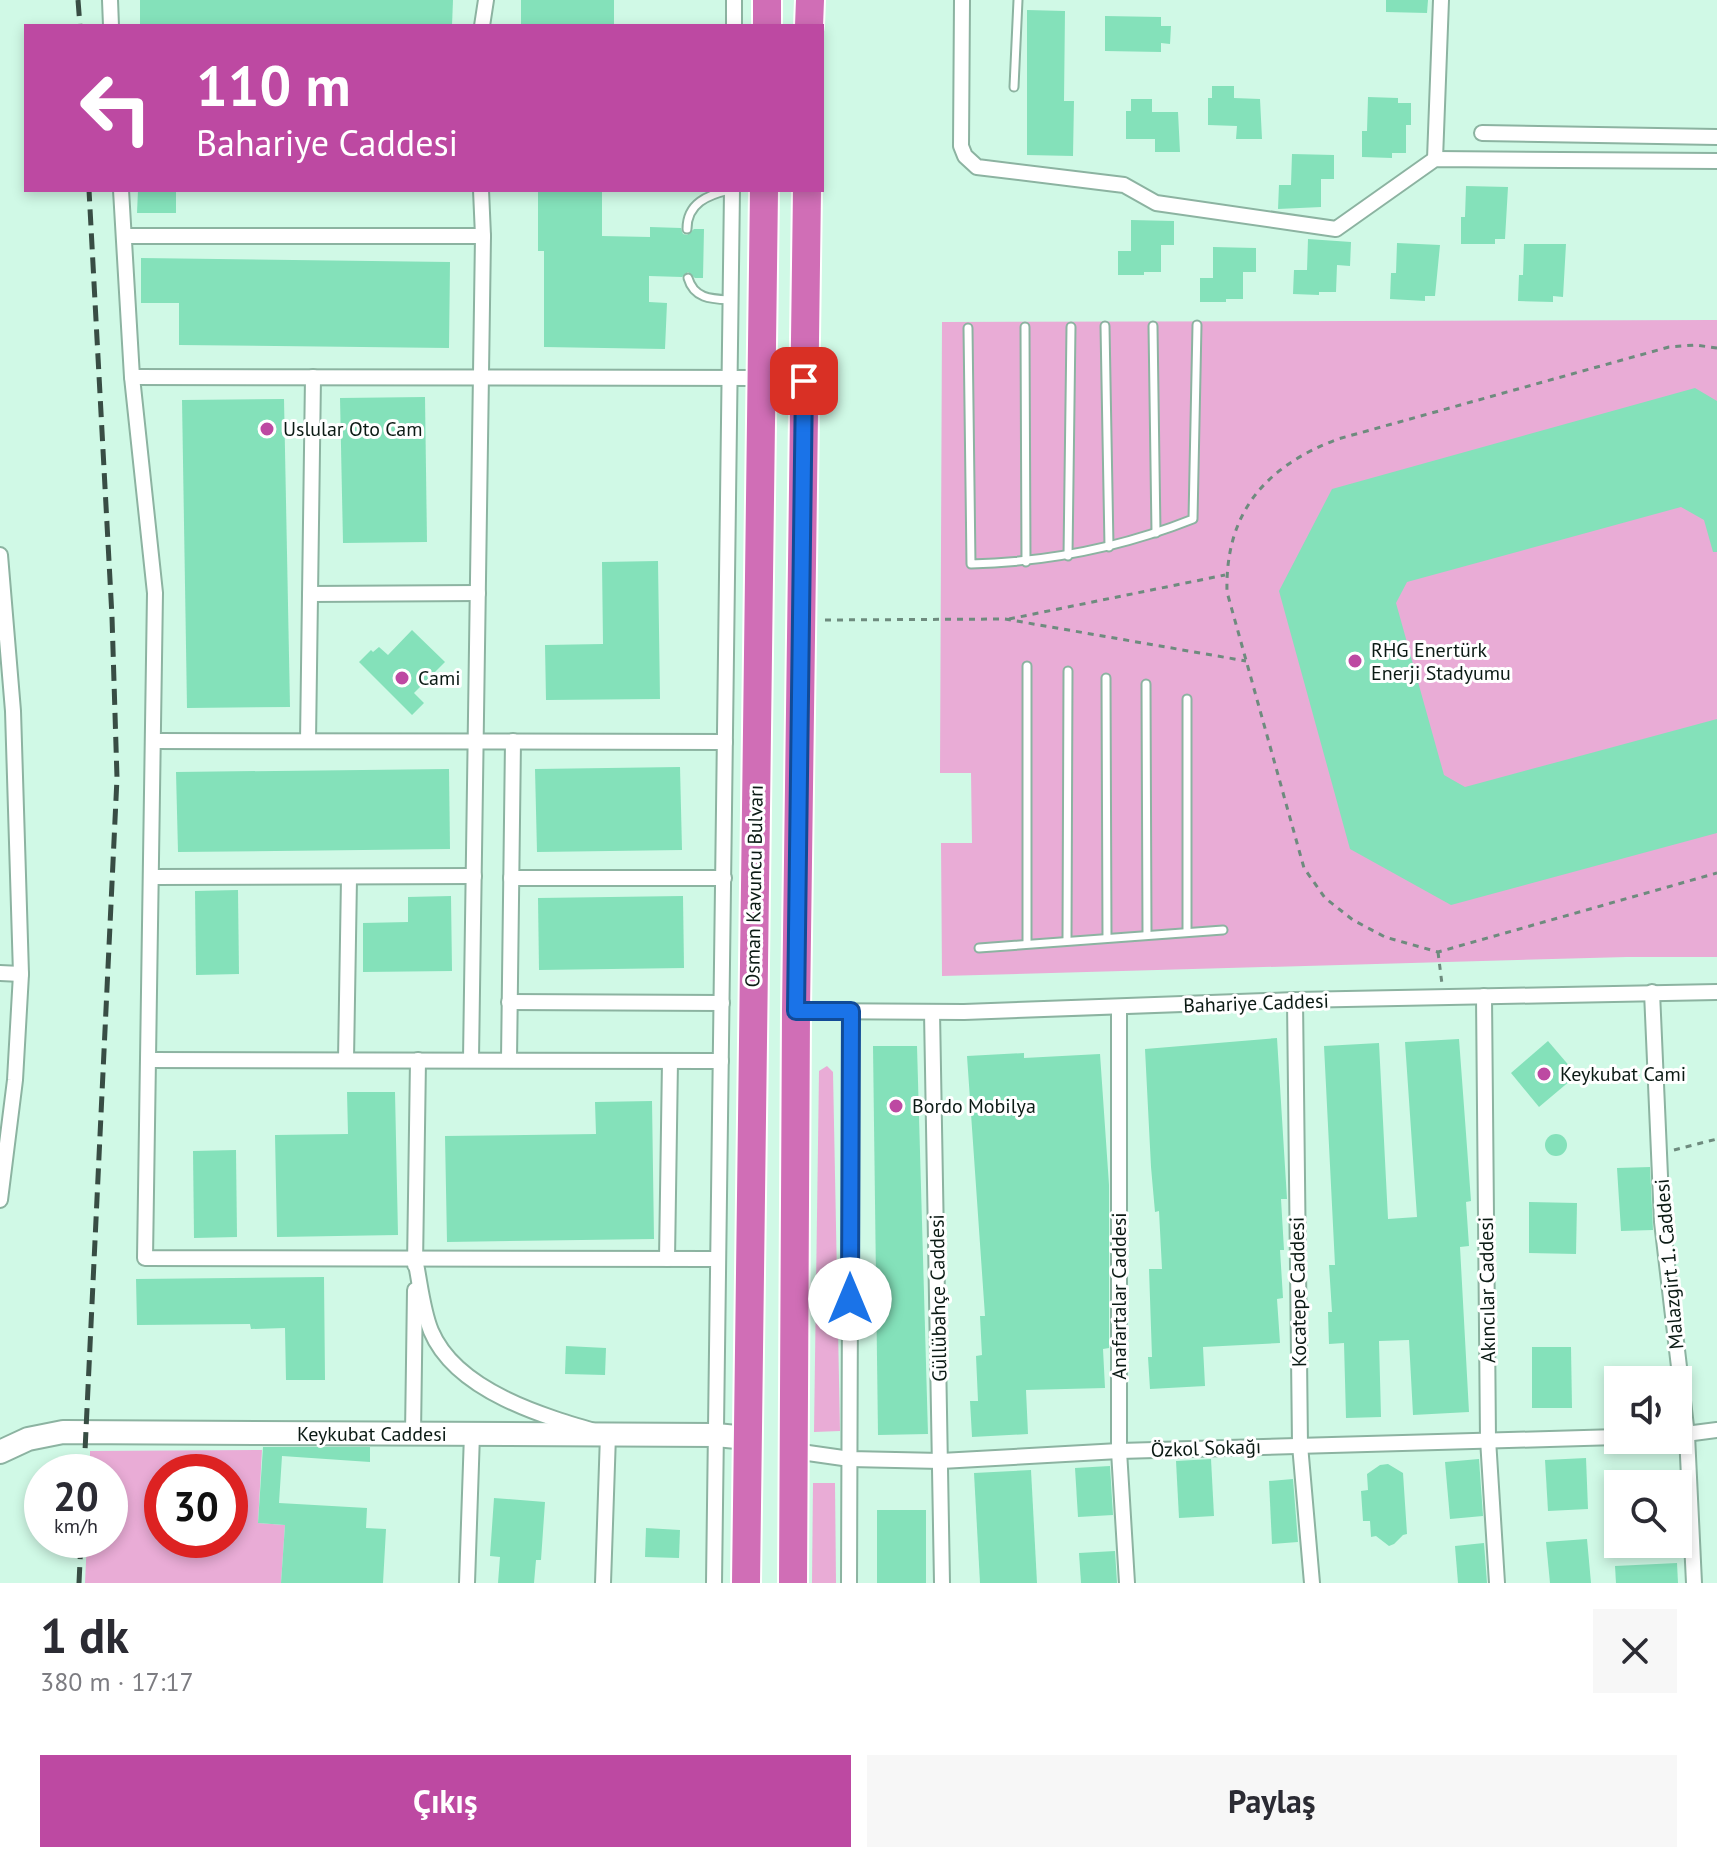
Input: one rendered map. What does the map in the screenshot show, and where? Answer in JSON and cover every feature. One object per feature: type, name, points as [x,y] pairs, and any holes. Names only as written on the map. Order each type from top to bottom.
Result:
[{"type":"highway","points":[[767,0],[767,24]]},
{"type":"highway","points":[[809,24],[810,0]]},
{"type":"highway","name":"Osman Kavuncu Bulvarı","points":[[746,1583],[764,192]]},
{"type":"highway","points":[[793,1583],[796,1011],[807,192]]},
{"type":"highway","points":[[747,1438],[794,1451]]},
{"type":"street","points":[[110,0],[111,24]]},
{"type":"street","points":[[482,24],[486,0]]},
{"type":"street","points":[[734,0],[734,24]]},
{"type":"street","points":[[962,0],[961,146],[968,161],[977,167],[1124,185],[1156,203],[1336,229],[1435,159],[1717,161]]},
{"type":"street","points":[[1435,159],[1441,0]]},
{"type":"street","points":[[1482,133],[1717,137]]},
{"type":"street","points":[[121,192],[132,377],[155,593],[145,1258],[718,1259]]},
{"type":"street","points":[[471,1059],[483,236],[481,192]]},
{"type":"street","points":[[714,1583],[731,192]]},
{"type":"street","points":[[124,236],[483,236]]},
{"type":"street","points":[[132,377],[762,378]]},
{"type":"street","points":[[308,741],[313,377]]},
{"type":"street","points":[[0,555],[12,697],[21,974],[15,1080],[0,1200]]},
{"type":"street","points":[[310,594],[478,593]]},
{"type":"street","points":[[153,741],[725,742]]},
{"type":"street","points":[[509,1060],[513,741]]},
{"type":"street","points":[[151,877],[474,876]]},
{"type":"street","points":[[346,1060],[349,878]]},
{"type":"street","points":[[511,878],[724,878]]},
{"type":"street","points":[[0,973],[21,974]]},
{"type":"street","name":"Malazgirt 1. Caddesi","points":[[1652,992],[1662,1222],[1676,1366]]},
{"type":"street","name":"Bahariye Caddesi","points":[[796,1011],[932,1012],[1295,1000],[1717,992]]},
{"type":"street","name":"Akıncılar Caddesi","points":[[1484,996],[1488,1439],[1497,1583]]},
{"type":"street","name":"Kocatepe Caddesi","points":[[1295,1000],[1300,1445],[1312,1583]]},
{"type":"street","points":[[509,1002],[722,1003]]},
{"type":"street","name":"Anafartalar Caddesi","points":[[1119,1008],[1119,1451],[1127,1583]]},
{"type":"street","points":[[849,1583],[851,1011]]},
{"type":"street","name":"Güllübahçe Caddesi","points":[[932,1012],[942,1583]]},
{"type":"street","points":[[148,1060],[721,1061]]},
{"type":"street","points":[[413,1434],[418,1060]]},
{"type":"street","points":[[667,1259],[670,1061]]},
{"type":"street","points":[[415,1259],[431,1331],[443,1353],[459,1370],[511,1401],[608,1435],[603,1583]]},
{"type":"street","points":[[1692,1434],[1717,1430]]},
{"type":"street","name":"Keykubat Caddesi","points":[[0,1452],[28,1439],[63,1432],[716,1435],[747,1438]]},
{"type":"street","points":[[467,1583],[472,1434]]},
{"type":"street","name":"Özkol Sokağı","points":[[794,1451],[850,1459],[941,1461],[1119,1451],[1604,1437]]},
{"type":"street","name":"Malazgirt 1. Caddesi","points":[[1684,1454],[1694,1583]]},
{"type":"lane","points":[[1014,87],[1018,0]]},
{"type":"lane","points":[[687,229],[689,215],[698,203],[710,195],[723,192]]},
{"type":"lane","points":[[688,278],[692,288],[702,296],[731,300]]},
{"type":"lane","points":[[968,328],[971,564],[1026,562],[1068,556],[1109,547],[1193,519],[1197,325]]},
{"type":"lane","points":[[1105,326],[1109,547]]},
{"type":"lane","points":[[1153,326],[1156,533]]},
{"type":"lane","points":[[1025,327],[1026,562]]},
{"type":"lane","points":[[1068,556],[1071,327]]},
{"type":"lane","points":[[1027,666],[1027,943]]},
{"type":"lane","points":[[1067,940],[1068,671]]},
{"type":"lane","points":[[1106,678],[1107,938]]},
{"type":"lane","points":[[1146,684],[1147,935]]},
{"type":"lane","points":[[1187,699],[1187,932]]},
{"type":"lane","points":[[979,948],[1223,930]]},
{"type":"path","points":[[1717,348],[1695,345],[1669,347],[1338,439],[1307,452],[1280,468],[1246,508],[1232,540],[1226,575],[1227,592],[1300,856],[1310,880],[1332,904],[1368,929],[1402,943],[1438,952],[1717,873]]},
{"type":"path","points":[[1005,619],[1226,575]]},
{"type":"path","points":[[801,620],[1005,619],[1246,661]]},
{"type":"path","points":[[1438,952],[1444,997]]},
{"type":"path","points":[[1659,1151],[1717,1139]]},
{"type":"shaded area","points":[[1717,320],[1717,957],[942,976],[941,843],[972,843],[971,773],[940,773],[942,322]]},
{"type":"shaded area","points":[[827,1066],[833,1072],[840,1431],[814,1432],[819,1071]]},
{"type":"shaded area","points":[[262,1450],[258,1523],[285,1525],[281,1583],[85,1583],[86,1558],[128,1558],[128,1454],[90,1454],[90,1451]]},
{"type":"shaded area","points":[[813,1483],[835,1483],[836,1583],[812,1583]]},
{"type":"building","points":[[140,0],[453,0],[452,24],[140,24]]},
{"type":"building","points":[[521,0],[614,0],[614,24],[521,24]]},
{"type":"building","points":[[1386,0],[1428,0],[1427,13],[1386,12]]},
{"type":"building","points":[[1027,10],[1065,11],[1064,101],[1074,101],[1073,156],[1027,155]]},
{"type":"building","points":[[1105,16],[1161,17],[1161,26],[1171,26],[1170,44],[1161,43],[1161,52],[1105,51]]},
{"type":"building","points":[[1212,86],[1234,86],[1234,98],[1260,99],[1262,139],[1236,139],[1237,126],[1208,125],[1208,98],[1212,98]]},
{"type":"building","points":[[1368,97],[1398,98],[1398,103],[1411,103],[1411,125],[1406,125],[1406,153],[1392,153],[1392,158],[1362,157],[1362,131],[1367,131]]},
{"type":"building","points":[[1131,99],[1152,99],[1152,112],[1178,112],[1180,152],[1155,152],[1155,139],[1126,139],[1126,111],[1131,111]]},
{"type":"building","points":[[1292,154],[1334,155],[1334,179],[1321,179],[1321,207],[1278,209],[1279,185],[1291,185]]},
{"type":"building","points":[[1466,186],[1508,187],[1505,239],[1495,239],[1495,244],[1461,244]]},
{"type":"building","points":[[138,192],[176,192],[176,213],[137,213]]},
{"type":"building","points":[[538,192],[602,192],[602,236],[650,237],[650,227],[681,228],[687,235],[694,229],[704,229],[703,278],[695,278],[688,272],[682,277],[649,276],[649,302],[667,303],[665,349],[544,347],[544,251],[538,251]]},
{"type":"building","points":[[1131,220],[1174,221],[1174,245],[1161,245],[1161,272],[1118,275],[1118,251],[1131,251]]},
{"type":"building","points":[[1308,239],[1351,242],[1350,266],[1337,265],[1336,292],[1293,294],[1294,270],[1307,270]]},
{"type":"building","points":[[1397,243],[1440,245],[1435,296],[1425,296],[1425,301],[1390,299],[1391,273],[1396,273]]},
{"type":"building","points":[[1524,244],[1566,244],[1563,297],[1553,296],[1553,302],[1518,301]]},
{"type":"building","points":[[1213,247],[1256,248],[1256,272],[1243,272],[1243,299],[1200,302],[1200,278],[1213,278]]},
{"type":"building","points":[[141,258],[450,262],[449,348],[179,345],[179,303],[141,303]]},
{"type":"building","name":"RHG Enertürk Enerji Stadyumu","points":[[1695,388],[1717,401],[1717,552],[1713,552],[1704,520],[1681,507],[1407,582],[1396,603],[1444,775],[1465,787],[1717,719],[1717,833],[1451,905],[1350,849],[1279,591],[1332,489]]},
{"type":"building","points":[[425,397],[427,542],[343,543],[340,398]]},
{"type":"building","points":[[284,399],[290,707],[187,708],[182,400]]},
{"type":"building","points":[[658,561],[660,699],[546,700],[545,645],[603,644],[602,562]]},
{"type":"building","name":"Cami","points":[[412,630],[445,662],[414,693],[424,703],[412,715],[359,662],[379,647],[388,655]]},
{"type":"building","points":[[680,767],[682,850],[537,852],[535,769]]},
{"type":"building","points":[[449,769],[450,849],[178,852],[176,772]]},
{"type":"building","points":[[238,890],[239,974],[196,975],[195,891]]},
{"type":"building","points":[[451,896],[452,971],[363,972],[363,923],[408,922],[408,897]]},
{"type":"building","points":[[683,896],[684,968],[539,970],[538,898]]},
{"type":"building","points":[[1277,1038],[1287,1199],[1281,1199],[1284,1250],[1280,1250],[1283,1298],[1277,1299],[1280,1343],[1203,1347],[1205,1386],[1150,1389],[1149,1269],[1162,1269],[1159,1211],[1155,1212],[1151,1167],[1145,1049]]},
{"type":"building","points":[[1459,1039],[1471,1201],[1466,1202],[1469,1246],[1460,1247],[1469,1412],[1413,1415],[1409,1340],[1379,1341],[1381,1417],[1346,1418],[1344,1343],[1329,1344],[1328,1312],[1332,1312],[1329,1265],[1335,1265],[1324,1046],[1379,1043],[1388,1219],[1417,1217],[1405,1042]]},
{"type":"building","name":"Keykubat Cami","points":[[1548,1041],[1577,1075],[1539,1107],[1511,1073]]},
{"type":"building","points":[[873,1046],[917,1046],[928,1434],[878,1435]]},
{"type":"building","points":[[1024,1053],[1024,1058],[1100,1054],[1109,1185],[1109,1348],[1103,1349],[1105,1388],[1026,1390],[1028,1434],[972,1437],[970,1401],[978,1401],[976,1356],[982,1355],[980,1316],[985,1316],[967,1056]]},
{"type":"building","points":[[347,1092],[395,1092],[398,1235],[277,1237],[275,1135],[348,1134]]},
{"type":"building","points":[[652,1101],[654,1239],[447,1242],[445,1136],[596,1134],[595,1102]]},
{"type":"building","points":[[1556,1134],[1564,1137],[1567,1145],[1564,1153],[1556,1156],[1548,1153],[1545,1145],[1548,1137]]},
{"type":"building","points":[[236,1150],[237,1237],[194,1238],[193,1151]]},
{"type":"building","points":[[1650,1167],[1653,1230],[1621,1231],[1617,1168]]},
{"type":"building","points":[[1529,1202],[1577,1203],[1576,1254],[1529,1253]]},
{"type":"building","points":[[324,1277],[325,1380],[286,1380],[285,1328],[251,1329],[250,1324],[137,1325],[136,1279]]},
{"type":"building","points":[[566,1346],[606,1348],[605,1375],[565,1374]]},
{"type":"building","points":[[1532,1347],[1571,1347],[1572,1408],[1532,1408]]},
{"type":"building","points":[[263,1447],[370,1447],[370,1462],[282,1456],[279,1503],[367,1508],[366,1528],[386,1529],[383,1583],[281,1583],[285,1525],[258,1523]]},
{"type":"building","points":[[1586,1458],[1588,1509],[1548,1511],[1545,1460]]},
{"type":"building","points":[[1211,1459],[1214,1516],[1179,1518],[1176,1461]]},
{"type":"building","points":[[1479,1459],[1483,1516],[1450,1519],[1445,1462]]},
{"type":"building","points":[[1388,1464],[1403,1473],[1407,1534],[1389,1546],[1376,1536],[1371,1537],[1370,1521],[1363,1521],[1361,1491],[1368,1490],[1367,1474],[1380,1465]]},
{"type":"building","points":[[1110,1466],[1113,1515],[1078,1517],[1075,1468]]},
{"type":"building","points":[[1031,1470],[1037,1583],[980,1583],[974,1473]]},
{"type":"building","points":[[1293,1479],[1298,1542],[1272,1544],[1269,1481]]},
{"type":"building","points":[[494,1498],[545,1502],[541,1560],[536,1560],[534,1583],[498,1583],[500,1557],[490,1556]]},
{"type":"building","points":[[877,1510],[926,1510],[926,1583],[877,1583]]},
{"type":"building","points":[[646,1528],[680,1530],[679,1558],[645,1557]]},
{"type":"building","points":[[1587,1539],[1591,1583],[1550,1583],[1546,1542]]},
{"type":"building","points":[[1484,1543],[1487,1583],[1458,1583],[1455,1546]]},
{"type":"building","points":[[1115,1551],[1117,1583],[1081,1583],[1079,1553]]},
{"type":"building","points":[[1677,1563],[1678,1583],[1616,1583],[1615,1566]]},
{"type":"railway","points":[[78,0],[80,24]]},
{"type":"railway","points":[[85,1454],[117,778],[112,617],[89,192]]},
{"type":"railway","points":[[79,1583],[80,1558]]},
{"type":"place","name":"Uslular Oto Cam","points":[[267,429]]},
{"type":"place","name":"RHG Enertürk Enerji Stadyumu","points":[[1355,661]]},
{"type":"place","name":"Cami","points":[[402,678]]},
{"type":"place","name":"Keykubat Cami","points":[[1544,1074]]},
{"type":"place","name":"Bordo Mobilya","points":[[896,1106]]},
{"type":"route","points":[[804,381],[796,1011],[851,1011],[850,1299]]}]
